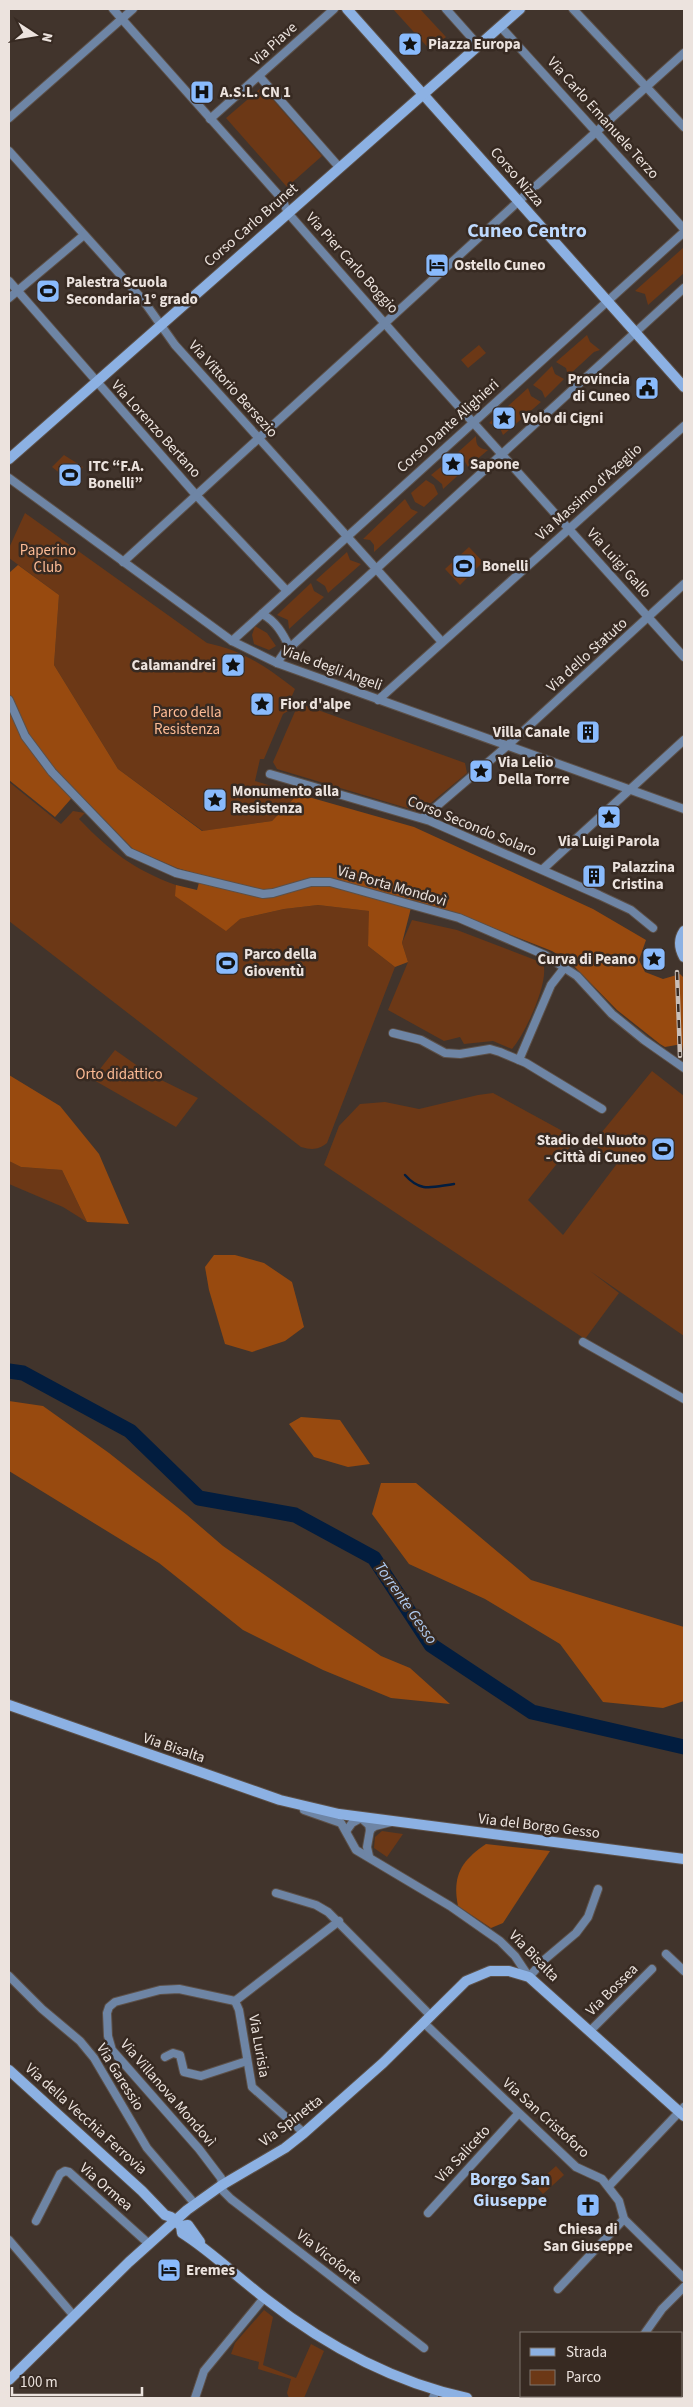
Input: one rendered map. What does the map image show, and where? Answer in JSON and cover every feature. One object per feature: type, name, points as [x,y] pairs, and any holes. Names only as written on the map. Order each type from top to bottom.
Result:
[{"type":"street","name":"Via Pier Carlo Boggio","points":[[113,9],[282,199],[288,212],[387,323],[416,359],[473,421]]},
{"type":"street","points":[[9,118],[133,9]]},
{"type":"street","name":"Via Piave","points":[[210,118],[334,9]]},
{"type":"street","name":"Corso Nizza","points":[[347,9],[684,387]]},
{"type":"street","points":[[446,9],[479,46]]},
{"type":"street","name":"Corso Carlo Brunet","points":[[9,459],[520,9]]},
{"type":"street","points":[[573,9],[648,86],[684,127]]},
{"type":"street","name":"Via Carlo Emanuele Terzo","points":[[500,26],[597,131],[684,230]]},
{"type":"street","points":[[123,562],[684,53]]},
{"type":"street","points":[[259,76],[339,167]]},
{"type":"street","name":"Via Vittorio Bersezio","points":[[9,151],[143,300],[175,345],[442,642]]},
{"type":"street","name":"Corso Dante Alighieri","points":[[232,641],[684,230]]},
{"type":"street","points":[[9,298],[84,235]]},
{"type":"street","name":"Via Lorenzo Bertano","points":[[9,281],[96,383],[196,495],[287,591]]},
{"type":"street","points":[[277,663],[290,648],[375,569],[636,334],[684,288]]},
{"type":"street","name":"Via Luigi Gallo","points":[[473,421],[684,657]]},
{"type":"street","name":"Via Massimo d'Azeglio","points":[[378,700],[684,426]]},
{"type":"street","name":"Viale degli Angeli","points":[[9,478],[232,641],[277,663],[684,809]]},
{"type":"street","name":"Via dello Statuto","points":[[507,746],[684,584]]},
{"type":"street","points":[[262,614],[279,628],[290,648]]},
{"type":"street","name":"Via Porta Mondovì","points":[[9,700],[25,736],[52,772],[111,836],[129,852],[176,873],[263,894],[311,882],[330,882],[458,918],[545,955],[565,967],[577,976],[612,1014],[644,1040],[684,1068]]},
{"type":"street","points":[[543,869],[684,740]]},
{"type":"street","points":[[423,818],[507,746]]},
{"type":"street","name":"Corso Secondo Solaro","points":[[270,774],[423,818],[543,869],[631,910],[653,928]]},
{"type":"street","points":[[683,932],[680,950],[684,957]]},
{"type":"street","points":[[519,1060],[551,986],[565,967]]},
{"type":"street","points":[[394,1033],[416,1039],[445,1053],[460,1054],[490,1049],[519,1060],[602,1109]]},
{"type":"street","points":[[583,1342],[684,1400]]},
{"type":"street","name":"Via Bisalta","points":[[9,1705],[341,1823],[347,1830],[352,1846],[450,1906],[500,1941],[515,1956],[529,1977],[683,2112]]},
{"type":"street","name":"Via del Borgo Gesso","points":[[280,1800],[360,1818],[684,1859]]},
{"type":"street","points":[[347,1830],[352,1823],[360,1818],[369,1825],[367,1847],[369,1856]]},
{"type":"street","name":"Via del Borgo Gesso","points":[[370,1830],[375,1826],[391,1822]]},
{"type":"street","points":[[529,1977],[550,1954],[576,1933],[588,1917],[598,1889]]},
{"type":"street","name":"Via San Cristoforo","points":[[276,1893],[316,1905],[339,1921],[428,2020],[518,2114],[576,2167],[602,2179],[609,2186],[619,2201],[624,2219],[684,2278]]},
{"type":"street","points":[[235,2001],[339,1921]]},
{"type":"street","points":[[666,1954],[684,1971]]},
{"type":"street","name":"Via Bossea","points":[[590,2030],[652,1969]]},
{"type":"street","name":"Via Spinetta","points":[[9,2380],[149,2244],[195,2204],[222,2185],[285,2148],[304,2133],[428,2020],[466,1980],[490,1972],[509,1971],[529,1977]]},
{"type":"street","name":"Via Garessio","points":[[9,1976],[42,2009],[80,2041],[94,2058],[148,2148],[195,2204]]},
{"type":"street","name":"Via Villanova Mondovì","points":[[222,2185],[221,2178],[199,2149],[112,2050],[108,2036],[107,2013],[109,2006],[115,2002],[160,1990],[188,1990],[235,2001]]},
{"type":"street","name":"Via Lurisia","points":[[235,2001],[252,2087],[304,2133]]},
{"type":"street","points":[[165,2057],[173,2053],[180,2055],[184,2072],[201,2076],[247,2061]]},
{"type":"street","name":"Via della Vecchia Ferrovia","points":[[9,2070],[142,2191],[169,2210],[176,2221],[188,2226],[204,2247],[264,2298],[312,2332],[379,2368],[434,2394],[467,2398]]},
{"type":"street","points":[[609,2186],[683,2112]]},
{"type":"street","name":"Via Saliceto","points":[[428,2213],[518,2114]]},
{"type":"street","name":"Via Ormea","points":[[36,2221],[60,2174],[65,2170],[149,2244]]},
{"type":"street","name":"Via Vicoforte","points":[[222,2185],[223,2191],[231,2200],[424,2348]]},
{"type":"street","points":[[558,2289],[624,2219]]},
{"type":"street","points":[[9,2240],[74,2316]]},
{"type":"street","points":[[646,2332],[662,2309],[684,2287]]},
{"type":"street","points":[[195,2398],[204,2371],[264,2298]]},
{"type":"green space","points":[[393,9],[420,9],[446,37],[431,51]]},
{"type":"green space","points":[[262,87],[322,156],[287,187],[226,118]]},
{"type":"green space","points":[[684,247],[684,273],[648,305],[645,294],[635,291]]},
{"type":"green space","points":[[587,335],[590,342],[600,350],[594,352],[568,376],[566,368],[556,362]]},
{"type":"green space","points":[[479,345],[486,353],[468,368],[461,360]]},
{"type":"green space","points":[[552,366],[555,374],[564,379],[545,398],[542,391],[533,385]]},
{"type":"green space","points":[[528,388],[531,396],[541,402],[503,435],[500,428],[489,423]]},
{"type":"green space","points":[[476,436],[478,446],[488,450],[468,467],[464,460],[456,454]]},
{"type":"green space","name":"ITC “F.A. Bonelli”","points":[[64,455],[83,467],[72,483],[52,467]]},
{"type":"green space","points":[[453,457],[456,464],[465,469],[443,489],[442,484],[431,475]]},
{"type":"green space","points":[[426,480],[434,485],[438,494],[424,507],[415,502],[411,493]]},
{"type":"green space","points":[[405,499],[411,509],[418,512],[374,552],[374,545],[370,540],[363,539]]},
{"type":"green space","name":"Parco della Resistenza","points":[[25,513],[207,643],[232,650],[254,660],[295,689],[287,707],[288,711],[283,714],[264,759],[260,759],[255,781],[298,794],[272,821],[203,831],[118,769],[54,665],[59,595],[9,558],[9,548]]},
{"type":"green space","name":"Bonelli","points":[[469,547],[483,562],[460,585],[445,569]]},
{"type":"green space","points":[[347,552],[350,560],[361,564],[328,593],[325,586],[316,580]]},
{"type":"green space","points":[[311,583],[314,591],[324,597],[289,629],[288,620],[277,615]]},
{"type":"green space","points":[[255,626],[267,633],[276,646],[269,650],[254,644],[252,635]]},
{"type":"green space","points":[[304,705],[465,763],[467,773],[420,812],[277,769],[273,762],[297,707]]},
{"type":"green space","name":"Parco della Gioventù","points":[[9,782],[61,824],[73,811],[85,813],[79,819],[101,841],[135,866],[176,885],[176,896],[240,919],[284,909],[318,905],[370,911],[368,946],[395,967],[327,1143],[315,1149],[301,1147],[9,921]]},
{"type":"green space","points":[[412,920],[457,930],[543,963],[543,982],[540,994],[523,1032],[512,1049],[493,1041],[464,1044],[460,1037],[444,1041],[388,1010],[408,962],[402,943]]},
{"type":"green space","name":"Orto didattico","points":[[115,1050],[149,1074],[198,1098],[176,1127],[92,1079]]},
{"type":"green space","points":[[652,1071],[684,1096],[684,1336],[590,1271],[619,1293],[585,1339],[324,1165],[339,1126],[360,1104],[385,1102],[419,1109],[493,1093],[568,1134],[572,1139],[571,1146],[528,1200],[563,1235],[616,1165],[593,1143]]},
{"type":"green space","points":[[9,1161],[21,1167],[62,1170],[87,1222],[63,1207],[9,1184]]},
{"type":"green space","points":[[382,1831],[403,1834],[387,1857],[374,1848],[375,1837]]},
{"type":"green space","points":[[556,2166],[564,2175],[543,2194],[535,2185]]},
{"type":"green space","points":[[264,2310],[273,2317],[263,2365],[296,2378],[311,2344],[324,2351],[304,2398],[289,2398],[287,2393],[291,2379],[258,2369],[259,2362],[231,2354],[235,2343]]},
{"type":"shaded area","points":[[18,565],[59,595],[54,665],[118,769],[202,831],[272,821],[298,794],[414,827],[593,909],[646,940],[639,960],[645,972],[663,979],[680,974],[684,978],[684,1060],[682,1044],[665,1047],[660,1044],[617,1010],[570,962],[552,951],[463,916],[413,900],[402,943],[408,962],[395,967],[368,946],[369,911],[318,905],[284,909],[240,919],[226,931],[175,896],[176,885],[197,890],[201,875],[177,868],[133,849],[77,792],[55,817],[9,780],[9,573]]},
{"type":"shaded area","points":[[9,1075],[60,1106],[99,1154],[129,1224],[87,1222],[62,1170],[21,1167],[9,1161]]},
{"type":"shaded area","points":[[214,1255],[235,1255],[264,1263],[292,1282],[304,1327],[285,1341],[252,1352],[225,1344],[209,1290],[205,1267]]},
{"type":"shaded area","points":[[9,1401],[43,1406],[109,1453],[223,1546],[381,1656],[410,1668],[450,1704],[391,1698],[323,1670],[243,1630],[159,1563],[9,1471]]},
{"type":"shaded area","points":[[301,1417],[340,1420],[370,1464],[348,1467],[314,1457],[289,1424]]},
{"type":"shaded area","points":[[381,1483],[416,1483],[531,1580],[684,1627],[684,1701],[663,1708],[603,1702],[560,1644],[485,1599],[409,1564],[372,1514]]},
{"type":"shaded area","points":[[486,1844],[550,1851],[503,1923],[491,1928],[458,1906],[456,1895],[460,1870],[477,1850]]},
{"type":"waterway","points":[[405,1175],[422,1187],[454,1184]]},
{"type":"waterway","name":"Torrente Gesso","points":[[9,1371],[23,1373],[130,1431],[199,1498],[295,1515],[374,1558],[431,1645],[532,1712],[684,1747]]},
{"type":"railway","points":[[677,972],[680,1056]]},
{"type":"place","name":"Piazza Europa","points":[[410,44]]},
{"type":"place","name":"A.S.L. CN 1","points":[[202,92]]},
{"type":"place","name":"Ostello Cuneo","points":[[437,265]]},
{"type":"place","name":"Palestra Scuola Secondaria 1° grado","points":[[48,291]]},
{"type":"place","name":"Provincia di Cuneo","points":[[647,388]]},
{"type":"place","name":"Volo di Cigni","points":[[504,418]]},
{"type":"place","name":"Sapone","points":[[453,464]]},
{"type":"place","name":"ITC “F.A. Bonelli”","points":[[70,475]]},
{"type":"place","name":"Bonelli","points":[[464,566]]},
{"type":"place","name":"Calamandrei","points":[[233,665]]},
{"type":"place","name":"Fior d'alpe","points":[[262,704]]},
{"type":"place","name":"Villa Canale","points":[[588,732]]},
{"type":"place","name":"Via Lelio Della Torre","points":[[481,771]]},
{"type":"place","name":"Monumento alla Resistenza","points":[[215,800]]},
{"type":"place","name":"Via Luigi Parola","points":[[609,817]]},
{"type":"place","name":"Palazzina Cristina","points":[[594,876]]},
{"type":"place","name":"Curva di Peano","points":[[654,959]]},
{"type":"place","name":"Parco della Gioventù","points":[[227,963]]},
{"type":"place","name":"Stadio del Nuoto - Città di Cuneo","points":[[663,1149]]},
{"type":"place","name":"Chiesa di San Giuseppe","points":[[588,2205]]},
{"type":"place","name":"Eremes","points":[[169,2270]]},
{"type":"district","name":"Cuneo Centro","points":[[527,231]]},
{"type":"district","name":"Borgo San Giuseppe","points":[[510,2189]]},
{"type":"park label","name":"Paperino Club","points":[[48,558]]}]
